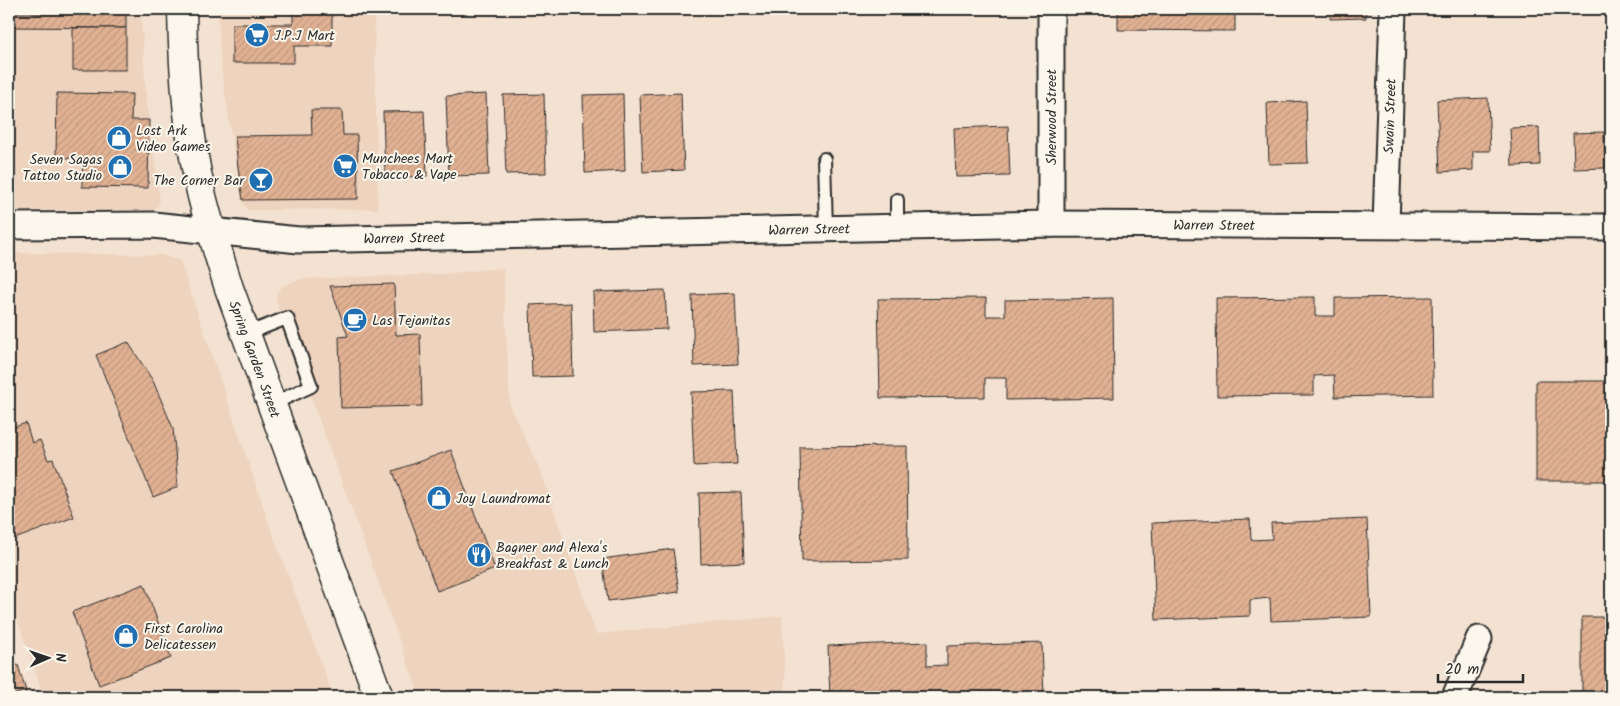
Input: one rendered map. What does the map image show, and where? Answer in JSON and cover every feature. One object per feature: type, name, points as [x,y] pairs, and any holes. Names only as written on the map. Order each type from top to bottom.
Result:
[{"type":"main road","name":"Spring Garden Street","points":[[182,9],[183,63],[192,142],[211,232],[246,334],[379,697]]},
{"type":"street","name":"Sherwood Street","points":[[1051,9],[1051,224]]},
{"type":"street","name":"Swain Street","points":[[1386,225],[1393,9]]},
{"type":"street","name":"Warren Street","points":[[9,226],[152,225],[299,240],[1051,224],[1611,227]]},
{"type":"street","points":[[1455,697],[1479,639]]},
{"type":"lane","points":[[824,160],[826,229]]},
{"type":"lane","points":[[897,200],[897,228]]},
{"type":"lane","points":[[246,334],[287,318],[311,386],[272,404]]},
{"type":"shaded area","points":[[9,9],[141,9],[146,98],[160,202],[154,210],[9,210]]},
{"type":"shaded area","points":[[218,9],[374,9],[378,209],[248,210],[242,202],[221,68]]},
{"type":"shaded area","points":[[9,253],[162,255],[180,261],[273,535],[334,697],[44,697],[16,616],[9,618]]},
{"type":"shaded area","points":[[503,268],[510,407],[541,472],[596,634],[782,616],[786,697],[420,697],[278,307],[276,295],[282,286],[302,279],[440,274]]},
{"type":"building","points":[[42,9],[126,9],[126,28],[12,27],[13,13],[42,13]]},
{"type":"building","points":[[293,9],[332,9],[332,46],[294,46],[294,63],[232,63],[232,24],[293,24]]},
{"type":"building","points":[[1118,9],[1235,9],[1235,31],[1118,30]]},
{"type":"building","points":[[1330,9],[1366,9],[1366,18],[1330,19]]},
{"type":"building","points":[[73,28],[126,28],[126,70],[73,70]]},
{"type":"building","points":[[57,93],[132,94],[131,120],[149,120],[148,188],[82,187],[83,158],[56,158]]},
{"type":"building","points":[[681,93],[684,170],[643,172],[640,95]]},
{"type":"building","points":[[486,94],[489,175],[449,176],[446,96]]},
{"type":"building","points":[[544,94],[546,173],[506,174],[503,95]]},
{"type":"building","points":[[623,94],[625,171],[585,173],[583,95]]},
{"type":"building","points":[[1488,98],[1490,151],[1473,151],[1473,170],[1440,172],[1437,100]]},
{"type":"building","points":[[1306,101],[1308,163],[1269,164],[1267,103]]},
{"type":"building","points":[[311,110],[342,110],[343,135],[357,135],[358,199],[243,200],[235,136],[312,135]]},
{"type":"building","points":[[424,111],[427,176],[385,178],[383,112]]},
{"type":"building","points":[[1008,126],[1010,176],[956,177],[954,128]]},
{"type":"building","points":[[1539,127],[1540,165],[1512,166],[1510,128]]},
{"type":"building","points":[[1604,132],[1605,168],[1574,169],[1573,133]]},
{"type":"building","points":[[394,284],[396,335],[420,334],[422,406],[341,408],[339,337],[348,336],[330,286]]},
{"type":"building","points":[[665,290],[667,329],[594,332],[593,292]]},
{"type":"building","points":[[735,293],[738,364],[694,366],[692,295]]},
{"type":"building","points":[[1315,297],[1315,316],[1335,316],[1335,298],[1432,297],[1433,395],[1335,397],[1334,375],[1314,376],[1314,395],[1217,396],[1216,298]]},
{"type":"building","points":[[986,298],[986,316],[1005,316],[1005,300],[1113,298],[1114,398],[1006,400],[1006,378],[985,378],[985,397],[880,398],[878,299]]},
{"type":"building","points":[[571,303],[573,376],[532,377],[530,305]]},
{"type":"building","points":[[128,342],[153,381],[173,428],[178,487],[153,497],[96,355]]},
{"type":"building","points":[[1536,381],[1611,381],[1611,481],[1536,481]]},
{"type":"building","points":[[734,391],[737,464],[694,466],[691,392]]},
{"type":"building","points":[[26,423],[32,443],[40,440],[48,460],[53,459],[74,517],[9,541],[9,429]]},
{"type":"building","points":[[907,446],[908,560],[802,561],[800,447]]},
{"type":"building","points":[[451,450],[495,569],[437,591],[393,471]]},
{"type":"building","points":[[741,492],[744,562],[701,564],[699,493]]},
{"type":"building","points":[[1250,519],[1251,540],[1272,539],[1271,523],[1367,519],[1371,617],[1271,621],[1270,598],[1250,600],[1250,616],[1156,620],[1152,523]]},
{"type":"building","points":[[673,549],[679,592],[608,601],[602,559]]},
{"type":"building","points":[[144,584],[171,658],[99,685],[72,612]]},
{"type":"building","points":[[1582,617],[1611,617],[1611,697],[1582,697]]},
{"type":"building","points":[[9,629],[16,656],[9,658]]},
{"type":"building","points":[[927,642],[927,666],[947,665],[947,646],[1042,643],[1044,697],[830,697],[828,646]]},
{"type":"building","points":[[18,665],[26,691],[9,696],[9,667]]},
{"type":"building","points":[[141,693],[143,697],[129,697]]},
{"type":"place","name":"J.P.J Mart","points":[[257,35]]},
{"type":"place","name":"Lost Ark Video Games","points":[[119,138]]},
{"type":"place","name":"Munchees Mart Tobacco & Vape","points":[[345,166]]},
{"type":"place","name":"Seven Sagas Tattoo Studio","points":[[120,167]]},
{"type":"place","name":"The Corner Bar","points":[[261,180]]},
{"type":"place","name":"Las Tejanitas","points":[[355,320]]},
{"type":"place","name":"Joy Laundromat","points":[[439,498]]},
{"type":"place","name":"Bagner and Alexa's Breakfast & Lunch","points":[[479,555]]},
{"type":"place","name":"First Carolina Delicatessen","points":[[126,636]]}]
